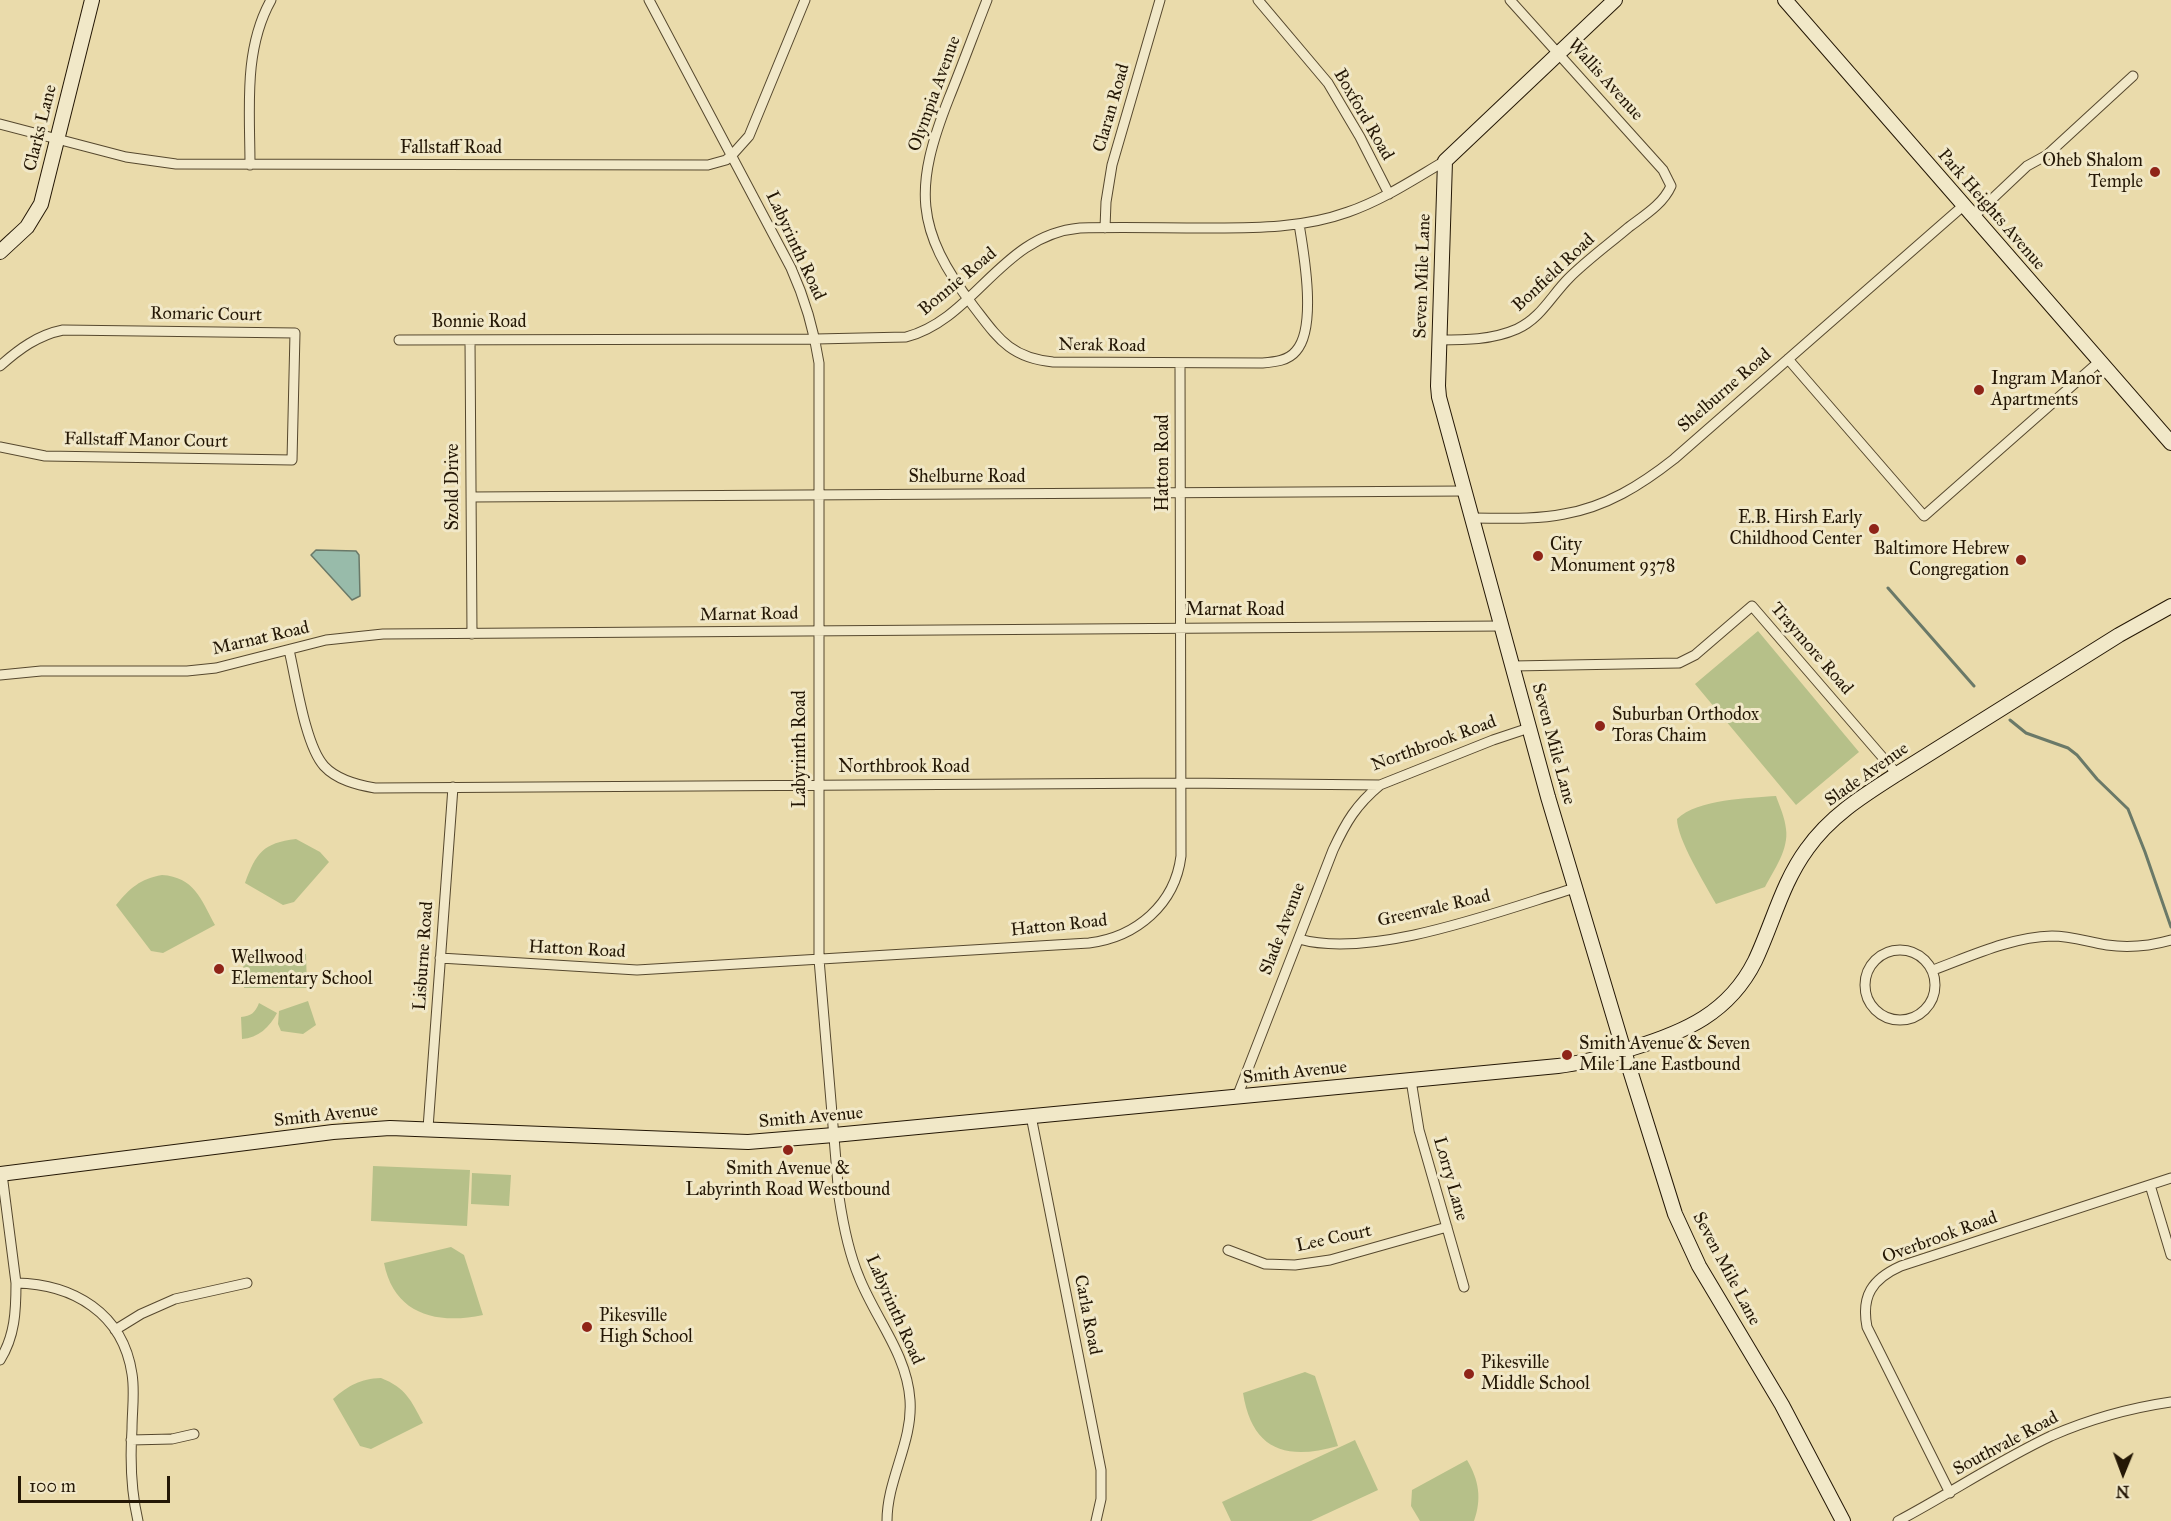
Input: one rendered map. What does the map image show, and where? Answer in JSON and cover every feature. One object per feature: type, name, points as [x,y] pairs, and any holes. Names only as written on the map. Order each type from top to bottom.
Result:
[{"type":"main road","name":"Clarks Lane","points":[[0,252],[27,227],[39,208],[92,0]]},
{"type":"main road","points":[[1445,161],[1615,0]]},
{"type":"main road","name":"Park Heights Avenue","points":[[1785,0],[2171,443]]},
{"type":"main road","name":"Seven Mile Lane","points":[[1445,161],[1439,397],[1575,888],[1664,1182],[1686,1240],[1782,1405],[1843,1521]]},
{"type":"main road","name":"Slade Avenue","points":[[1623,1051],[1676,1034],[1698,1023],[1732,995],[1745,979],[1755,960],[1782,891],[1807,848],[1839,814],[1897,774],[2119,635],[2171,606]]},
{"type":"main road","name":"Smith Avenue","points":[[1,1174],[333,1132],[390,1128],[724,1142],[834,1135],[1576,1064],[1623,1051]]},
{"type":"street","points":[[250,165],[252,57],[258,29],[271,0]]},
{"type":"street","name":"Labyrinth Road","points":[[649,0],[791,268],[802,291],[816,339],[819,363],[819,958],[839,1197],[851,1256],[859,1278],[903,1366],[910,1400],[908,1437],[888,1504],[887,1521]]},
{"type":"street","points":[[732,155],[741,147],[756,123],[805,0]]},
{"type":"street","name":"Olympia Avenue","points":[[967,298],[950,273],[932,235],[926,212],[924,187],[935,134],[987,0]]},
{"type":"street","name":"Claran Road","points":[[1105,228],[1106,202],[1113,165],[1160,0]]},
{"type":"street","name":"Boxford Road","points":[[1258,0],[1328,83],[1389,194]]},
{"type":"street","name":"Wallis Avenue","points":[[1510,0],[1663,170],[1671,186]]},
{"type":"street","points":[[1973,217],[2027,166],[2047,155],[2133,76]]},
{"type":"street","name":"Fallstaff Road","points":[[0,124],[150,162],[176,164],[696,166],[718,163],[732,155]]},
{"type":"street","name":"Bonnie Road","points":[[399,340],[906,337],[918,334],[939,322],[1018,252],[1041,238],[1066,230],[1249,228],[1299,224],[1348,212],[1389,194],[1445,161]]},
{"type":"street","name":"Bonfield Road","points":[[1439,340],[1485,338],[1516,329],[1530,322],[1543,310],[1566,280],[1661,202],[1671,186]]},
{"type":"street","name":"Shelburne Road","points":[[1472,518],[1530,518],[1564,514],[1586,509],[1639,485],[1674,459],[1963,206]]},
{"type":"street","name":"Nerak Road","points":[[967,298],[998,339],[1015,353],[1028,358],[1053,362],[1275,362],[1298,350],[1305,334],[1306,273],[1299,224]]},
{"type":"street","name":"Romaric Court","points":[[0,366],[27,345],[51,333],[63,330],[295,333],[291,460]]},
{"type":"street","name":"Szold Drive","points":[[470,340],[472,634]]},
{"type":"street","points":[[1788,359],[1924,516],[2100,361]]},
{"type":"street","name":"Hatton Road","points":[[440,958],[629,970],[1089,943],[1105,941],[1133,929],[1159,908],[1175,883],[1181,855],[1180,363]]},
{"type":"street","name":"Fallstaff Manor Court","points":[[0,447],[45,456],[291,460]]},
{"type":"street","name":"Shelburne Road","points":[[471,496],[1464,491]]},
{"type":"street","name":"Traymore Road","points":[[1513,666],[1679,663],[1695,655],[1752,606],[1897,774]]},
{"type":"street","name":"Marnat Road","points":[[0,675],[41,671],[187,671],[216,668],[326,640],[354,636],[818,630],[1502,626]]},
{"type":"street","name":"Northbrook Road","points":[[289,650],[309,736],[318,758],[325,768],[335,775],[360,786],[375,788],[1181,783],[1380,785],[1529,728]]},
{"type":"street","name":"Slade Avenue","points":[[1237,1097],[1333,850],[1358,804],[1380,785]]},
{"type":"street","name":"Lisburne Road","points":[[428,1128],[453,787]]},
{"type":"street","name":"Greenvale Road","points":[[1299,939],[1323,944],[1337,944],[1407,936],[1575,888]]},
{"type":"street","points":[[1933,970],[2004,945],[2038,937],[2073,938],[2107,945],[2126,946],[2171,940]]},
{"type":"street","points":[[1896,950],[1907,951],[1918,955],[1933,970],[1936,988],[1934,998],[1920,1015],[1909,1020],[1889,1019],[1880,1014],[1867,998],[1866,976],[1877,958],[1886,953],[1896,950]]},
{"type":"street","name":"Lorry Lane","points":[[1411,1080],[1419,1130],[1464,1287]]},
{"type":"street","name":"Carla Road","points":[[1031,1116],[1101,1470],[1101,1499],[1096,1521]]},
{"type":"street","points":[[0,1360],[6,1351],[14,1327],[16,1283],[1,1174]]},
{"type":"street","name":"Overbrook Road","points":[[1950,1493],[1868,1327],[1865,1306],[1873,1286],[1879,1278],[1901,1266],[2171,1178]]},
{"type":"street","points":[[2150,1185],[2171,1255]]},
{"type":"street","name":"Lee Court","points":[[1228,1250],[1265,1264],[1295,1265],[1330,1260],[1447,1227]]},
{"type":"street","points":[[16,1283],[48,1286],[80,1297],[93,1306],[115,1330],[124,1348],[132,1375],[132,1489],[138,1521]]},
{"type":"street","points":[[115,1330],[141,1314],[175,1299],[247,1283]]},
{"type":"street","name":"Southvale Road","points":[[1898,1521],[2023,1451],[2066,1431],[2122,1412],[2171,1402]]},
{"type":"street","points":[[131,1440],[172,1439],[194,1434]]},
{"type":"green space","points":[[1758,631],[1859,752],[1796,805],[1695,684]]},
{"type":"green space","points":[[1776,796],[1785,821],[1786,837],[1783,852],[1765,887],[1716,904],[1686,849],[1677,819],[1686,812],[1710,803]]},
{"type":"green space","points":[[296,839],[320,852],[329,862],[294,902],[283,905],[245,883],[253,864],[262,851],[276,843]]},
{"type":"green space","points":[[162,875],[182,880],[189,885],[201,898],[215,925],[163,953],[151,951],[116,905],[136,885]]},
{"type":"green space","points":[[306,954],[307,988],[244,988],[243,955]]},
{"type":"green space","points":[[308,1001],[316,1025],[303,1034],[281,1031],[278,1024],[279,1011]]},
{"type":"green space","points":[[259,1003],[277,1013],[263,1031],[242,1039],[241,1017],[252,1013]]},
{"type":"green space","points":[[373,1166],[470,1170],[467,1226],[371,1221]]},
{"type":"green space","points":[[472,1173],[511,1175],[509,1206],[471,1204]]},
{"type":"green space","points":[[451,1247],[464,1255],[483,1315],[449,1318],[420,1312],[407,1305],[389,1280],[384,1263]]},
{"type":"green space","points":[[1305,1372],[1315,1376],[1338,1446],[1302,1452],[1287,1451],[1263,1439],[1254,1427],[1243,1393]]},
{"type":"green space","points":[[381,1378],[396,1386],[407,1396],[423,1423],[371,1449],[360,1446],[333,1399],[355,1384]]},
{"type":"green space","points":[[1355,1440],[1378,1490],[1311,1521],[1231,1521],[1222,1502]]},
{"type":"green space","points":[[1467,1460],[1478,1490],[1478,1505],[1474,1521],[1420,1521],[1411,1506],[1412,1490]]},
{"type":"shaded area","points":[[316,550],[356,551],[359,555],[360,596],[352,600],[311,555]]},
{"type":"waterway","points":[[1888,588],[1974,686]]},
{"type":"waterway","points":[[2010,720],[2026,733],[2068,748],[2128,809],[2171,927]]},
{"type":"place","name":"Oheb Shalom Temple","points":[[2155,172]]},
{"type":"place","name":"Ingram Manor Apartments","points":[[1979,390]]},
{"type":"place","name":"E.B. Hirsh Early Childhood Center","points":[[1874,529]]},
{"type":"place","name":"City Monument 9378","points":[[1538,556]]},
{"type":"place","name":"Baltimore Hebrew Congregation","points":[[2021,560]]},
{"type":"place","name":"Suburban Orthodox Toras Chaim","points":[[1600,726]]},
{"type":"place","name":"Wellwood Elementary School","points":[[219,969]]},
{"type":"place","name":"Smith Avenue & Seven Mile Lane Eastbound","points":[[1567,1055]]},
{"type":"place","name":"Smith Avenue & Labyrinth Road Westbound","points":[[788,1150]]},
{"type":"place","name":"Pikesville High School","points":[[587,1327]]},
{"type":"place","name":"Pikesville Middle School","points":[[1469,1374]]}]
